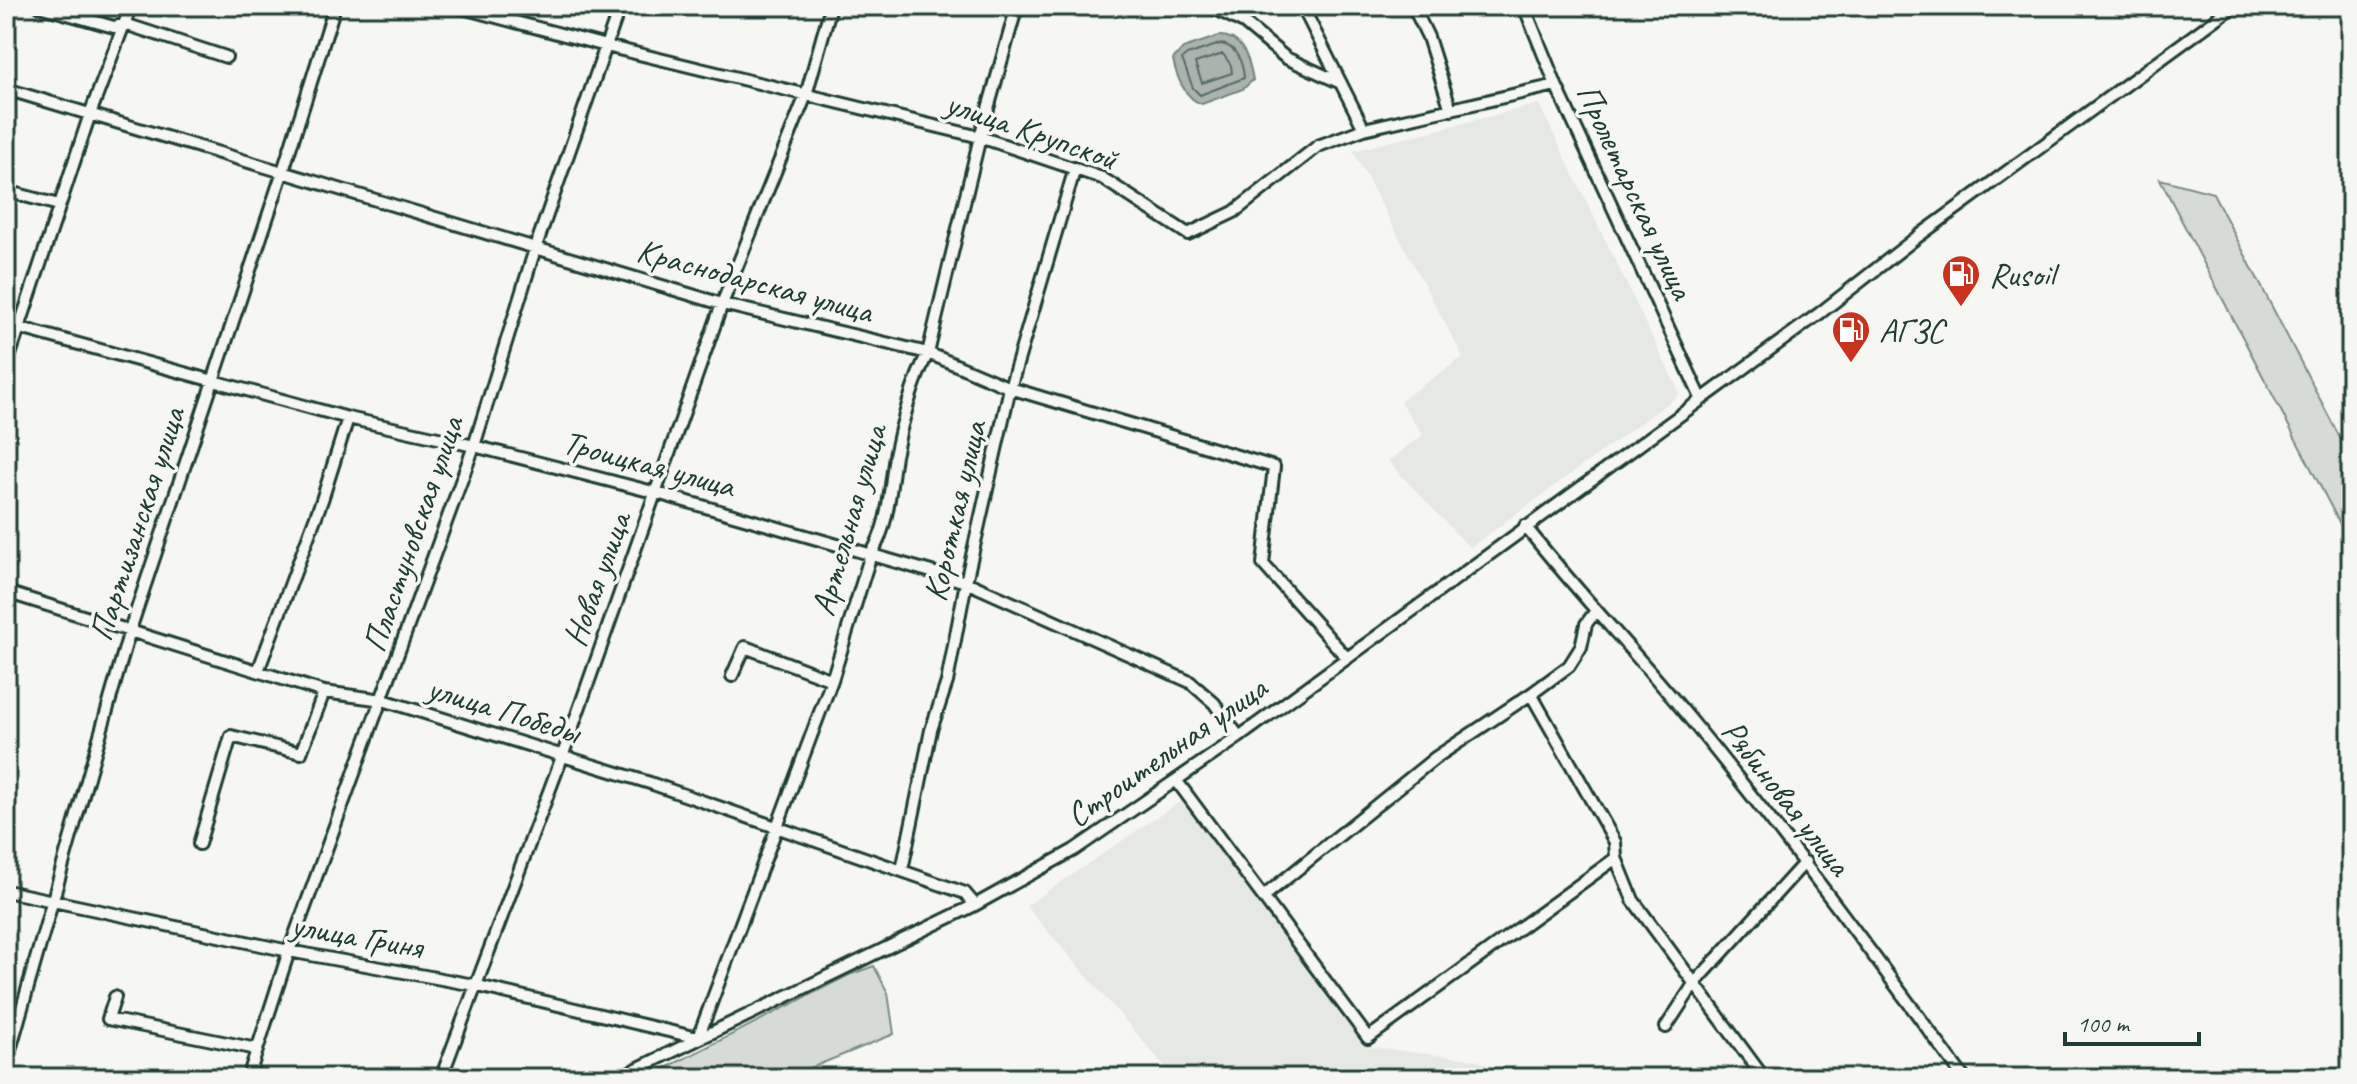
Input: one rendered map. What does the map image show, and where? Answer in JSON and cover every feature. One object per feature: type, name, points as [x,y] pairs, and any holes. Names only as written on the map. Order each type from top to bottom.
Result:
[{"type":"street","points":[[39,6],[114,27],[125,24],[226,57]]},
{"type":"street","points":[[6,367],[90,114],[131,6]]},
{"type":"street","name":"Партизанская улица","points":[[6,1064],[130,630],[335,6]]},
{"type":"street","name":"улица Крупской","points":[[455,6],[980,137],[1102,178],[1188,234],[1234,212],[1318,146],[1364,129],[1556,85]]},
{"type":"street","name":"Пластуновская улица","points":[[248,1078],[289,951],[474,446],[535,249],[620,6]]},
{"type":"street","name":"Новая улица","points":[[441,1078],[562,757],[722,304],[806,95],[831,6]]},
{"type":"street","name":"Артельная улица","points":[[698,1038],[832,680],[871,554],[878,543],[896,455],[921,367],[928,353],[980,137],[1017,6]]},
{"type":"street","points":[[1210,6],[1244,23],[1286,58],[1341,83]]},
{"type":"street","points":[[1302,6],[1364,129]]},
{"type":"street","points":[[1413,6],[1428,37],[1451,110]]},
{"type":"street","name":"Пролетарская улица","points":[[1524,6],[1556,85],[1701,398]]},
{"type":"street","name":"Строительная улица","points":[[618,1078],[975,905],[1074,850],[1239,737],[2234,6]]},
{"type":"street","name":"Краснодарская улица","points":[[6,89],[722,304],[928,353],[1010,388],[1274,467],[1263,564],[1347,658]]},
{"type":"street","name":"Короткая улица","points":[[902,870],[931,730],[947,682],[1010,388],[1075,168]]},
{"type":"street","points":[[6,191],[59,205]]},
{"type":"street","name":"Троицкая улица","points":[[6,324],[348,418],[474,446],[657,493],[966,582],[1190,682],[1214,703],[1239,737]]},
{"type":"street","points":[[258,671],[322,500],[348,418]]},
{"type":"street","name":"Рябиновая улица","points":[[1525,526],[1595,612],[1689,718],[1805,862],[1964,1078]]},
{"type":"street","name":"улица Победы","points":[[6,592],[324,692],[383,700],[650,783],[965,893],[975,905]]},
{"type":"street","points":[[1263,897],[1435,758],[1569,666],[1581,647],[1586,624],[1595,612]]},
{"type":"street","points":[[732,676],[745,647],[832,680]]},
{"type":"street","points":[[199,844],[231,736],[301,753],[324,692]]},
{"type":"street","points":[[1531,694],[1615,842],[1616,858],[1633,900],[1764,1078]]},
{"type":"street","points":[[1176,780],[1368,1038],[1616,858]]},
{"type":"street","points":[[1666,1027],[1694,984],[1805,862]]},
{"type":"street","name":"улица Гриня","points":[[6,891],[289,951],[474,985],[698,1038]]},
{"type":"street","points":[[115,997],[108,1019],[257,1049]]},
{"type":"shaded area","points":[[1539,104],[1680,394],[1470,548],[1388,461],[1423,435],[1400,401],[1463,357],[1353,151]]},
{"type":"shaded area","points":[[2160,179],[2213,193],[2351,459],[2351,545]]},
{"type":"shaded area","points":[[1185,798],[1369,1047],[1477,1060],[1511,1078],[1175,1078],[1026,906]]},
{"type":"shaded area","points":[[874,966],[888,993],[894,1034],[786,1078],[646,1078],[849,975]]},
{"type":"water","points":[[1219,36],[1240,44],[1253,80],[1243,89],[1202,104],[1186,92],[1173,59],[1183,48]]},
{"type":"place","name":"Rusoil","points":[[1961,308]]},
{"type":"place","name":"АГЗС","points":[[1851,364]]}]
